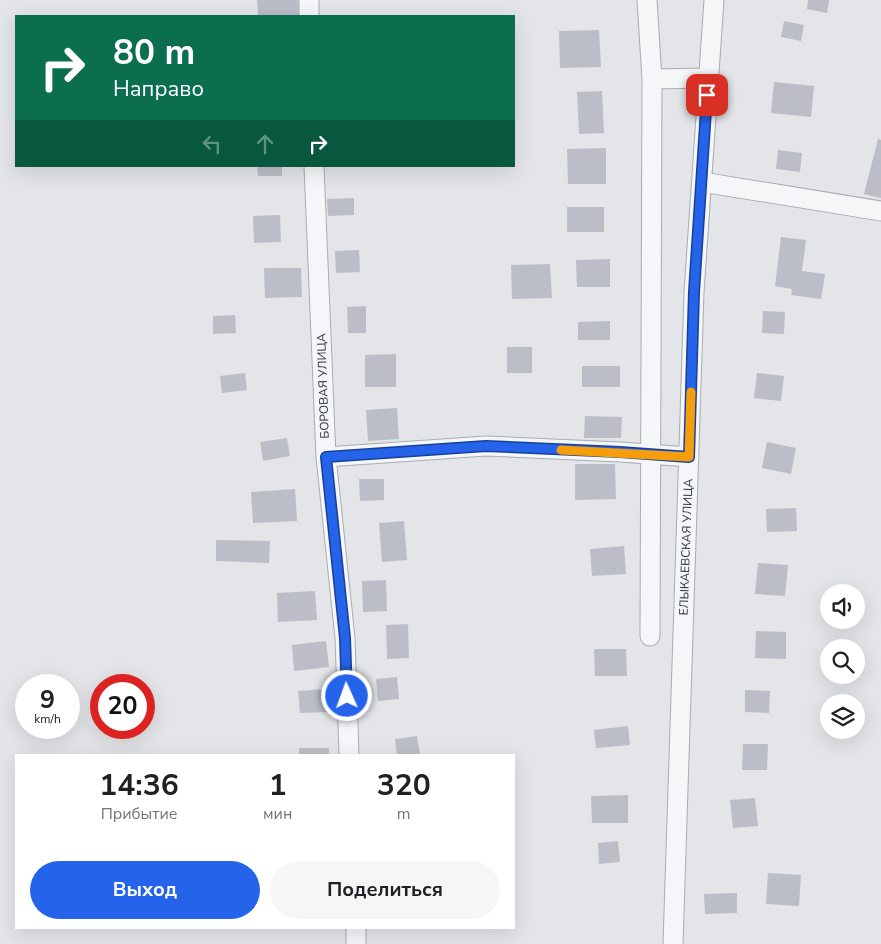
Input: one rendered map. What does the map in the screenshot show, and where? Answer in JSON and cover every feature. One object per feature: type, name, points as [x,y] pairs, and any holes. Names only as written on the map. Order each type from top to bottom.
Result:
[{"type":"street","points":[[309,0],[309,15]]},
{"type":"street","points":[[647,0],[652,79],[650,636]]},
{"type":"street","name":"ЕЛЫКАЕВСКАЯ УЛИЦА","points":[[673,944],[694,292],[714,0]]},
{"type":"street","points":[[652,79],[708,78]]},
{"type":"street","name":"БОРОВАЯ УЛИЦА","points":[[314,167],[326,457],[345,638],[349,754]]},
{"type":"street","points":[[702,182],[881,212]]},
{"type":"street","points":[[326,457],[486,446],[689,457]]},
{"type":"street","points":[[356,929],[356,944]]},
{"type":"building","points":[[257,0],[298,0],[299,15],[258,15]]},
{"type":"building","points":[[808,0],[829,0],[827,13],[807,9]]},
{"type":"building","points":[[784,21],[804,25],[801,41],[781,37]]},
{"type":"building","points":[[599,30],[601,67],[560,68],[559,31]]},
{"type":"building","points":[[774,82],[814,86],[811,117],[771,113]]},
{"type":"building","points":[[602,91],[604,133],[579,134],[577,92]]},
{"type":"building","points":[[878,139],[881,140],[881,198],[864,194]]},
{"type":"building","points":[[606,148],[606,184],[568,184],[567,149]]},
{"type":"building","points":[[778,150],[802,153],[800,172],[776,169]]},
{"type":"building","points":[[257,167],[282,167],[282,176],[258,176]]},
{"type":"building","points":[[354,198],[354,215],[328,216],[327,199]]},
{"type":"building","points":[[567,207],[604,207],[604,232],[567,232]]},
{"type":"building","points":[[280,215],[281,242],[254,243],[253,216]]},
{"type":"building","points":[[781,237],[806,240],[802,271],[825,274],[821,299],[791,295],[792,289],[775,286]]},
{"type":"building","points":[[359,250],[360,272],[336,273],[335,251]]},
{"type":"building","points":[[610,259],[610,287],[577,287],[576,260]]},
{"type":"building","points":[[550,264],[552,298],[512,299],[511,265]]},
{"type":"building","points":[[264,268],[301,268],[302,297],[265,298]]},
{"type":"building","points":[[366,306],[366,333],[348,333],[347,307]]},
{"type":"building","points":[[763,311],[785,312],[784,334],[762,333]]},
{"type":"building","points":[[235,315],[236,333],[213,334],[213,316]]},
{"type":"building","points":[[610,321],[610,340],[578,340],[578,322]]},
{"type":"building","points":[[507,347],[532,347],[532,373],[507,373]]},
{"type":"building","points":[[396,354],[396,387],[365,387],[365,355]]},
{"type":"building","points":[[582,366],[620,366],[620,387],[582,387]]},
{"type":"building","points":[[245,373],[247,390],[222,393],[220,376]]},
{"type":"building","points":[[757,373],[784,376],[781,401],[754,398]]},
{"type":"building","points":[[397,408],[399,439],[368,441],[366,410]]},
{"type":"building","points":[[585,416],[622,417],[621,438],[584,438]]},
{"type":"building","points":[[287,438],[290,456],[263,461],[260,442]]},
{"type":"building","points":[[767,442],[796,448],[791,474],[762,468]]},
{"type":"building","points":[[575,464],[615,464],[616,499],[575,500]]},
{"type":"building","points":[[359,479],[384,479],[384,500],[360,501]]},
{"type":"building","points":[[295,489],[297,521],[253,523],[251,492]]},
{"type":"building","points":[[796,508],[797,531],[767,532],[766,509]]},
{"type":"building","points":[[404,521],[407,560],[382,562],[379,523]]},
{"type":"building","points":[[216,540],[270,541],[269,563],[216,561]]},
{"type":"building","points":[[624,546],[626,574],[592,576],[590,549]]},
{"type":"building","points":[[758,563],[788,565],[785,596],[755,594]]},
{"type":"building","points":[[386,580],[387,611],[363,612],[362,581]]},
{"type":"building","points":[[315,591],[317,620],[278,622],[277,593]]},
{"type":"building","points":[[408,624],[409,658],[387,659],[386,625]]},
{"type":"building","points":[[756,631],[786,632],[786,659],[755,658]]},
{"type":"building","points":[[326,641],[329,667],[294,671],[292,645]]},
{"type":"building","points":[[594,649],[626,649],[627,676],[595,676]]},
{"type":"building","points":[[397,677],[399,699],[378,701],[376,679]]},
{"type":"building","points":[[325,689],[327,712],[300,713],[298,691]]},
{"type":"building","points":[[745,690],[770,691],[769,713],[745,712]]},
{"type":"building","points":[[628,726],[630,745],[596,748],[594,730]]},
{"type":"building","points":[[417,736],[420,754],[397,754],[395,739]]},
{"type":"building","points":[[743,744],[768,744],[767,770],[742,770]]},
{"type":"building","points":[[299,748],[329,748],[329,754],[299,754]]},
{"type":"building","points":[[628,795],[628,823],[592,823],[591,796]]},
{"type":"building","points":[[755,798],[758,826],[733,828],[730,800]]},
{"type":"building","points":[[618,841],[620,862],[599,864],[598,843]]},
{"type":"building","points":[[768,873],[801,875],[799,906],[766,904]]},
{"type":"building","points":[[737,893],[737,913],[705,914],[704,894]]},
{"type":"slow traffic","points":[[561,450],[689,457],[691,392]]},
{"type":"route","points":[[347,696],[345,638],[326,457],[486,446],[689,457],[694,292],[707,95]]}]
